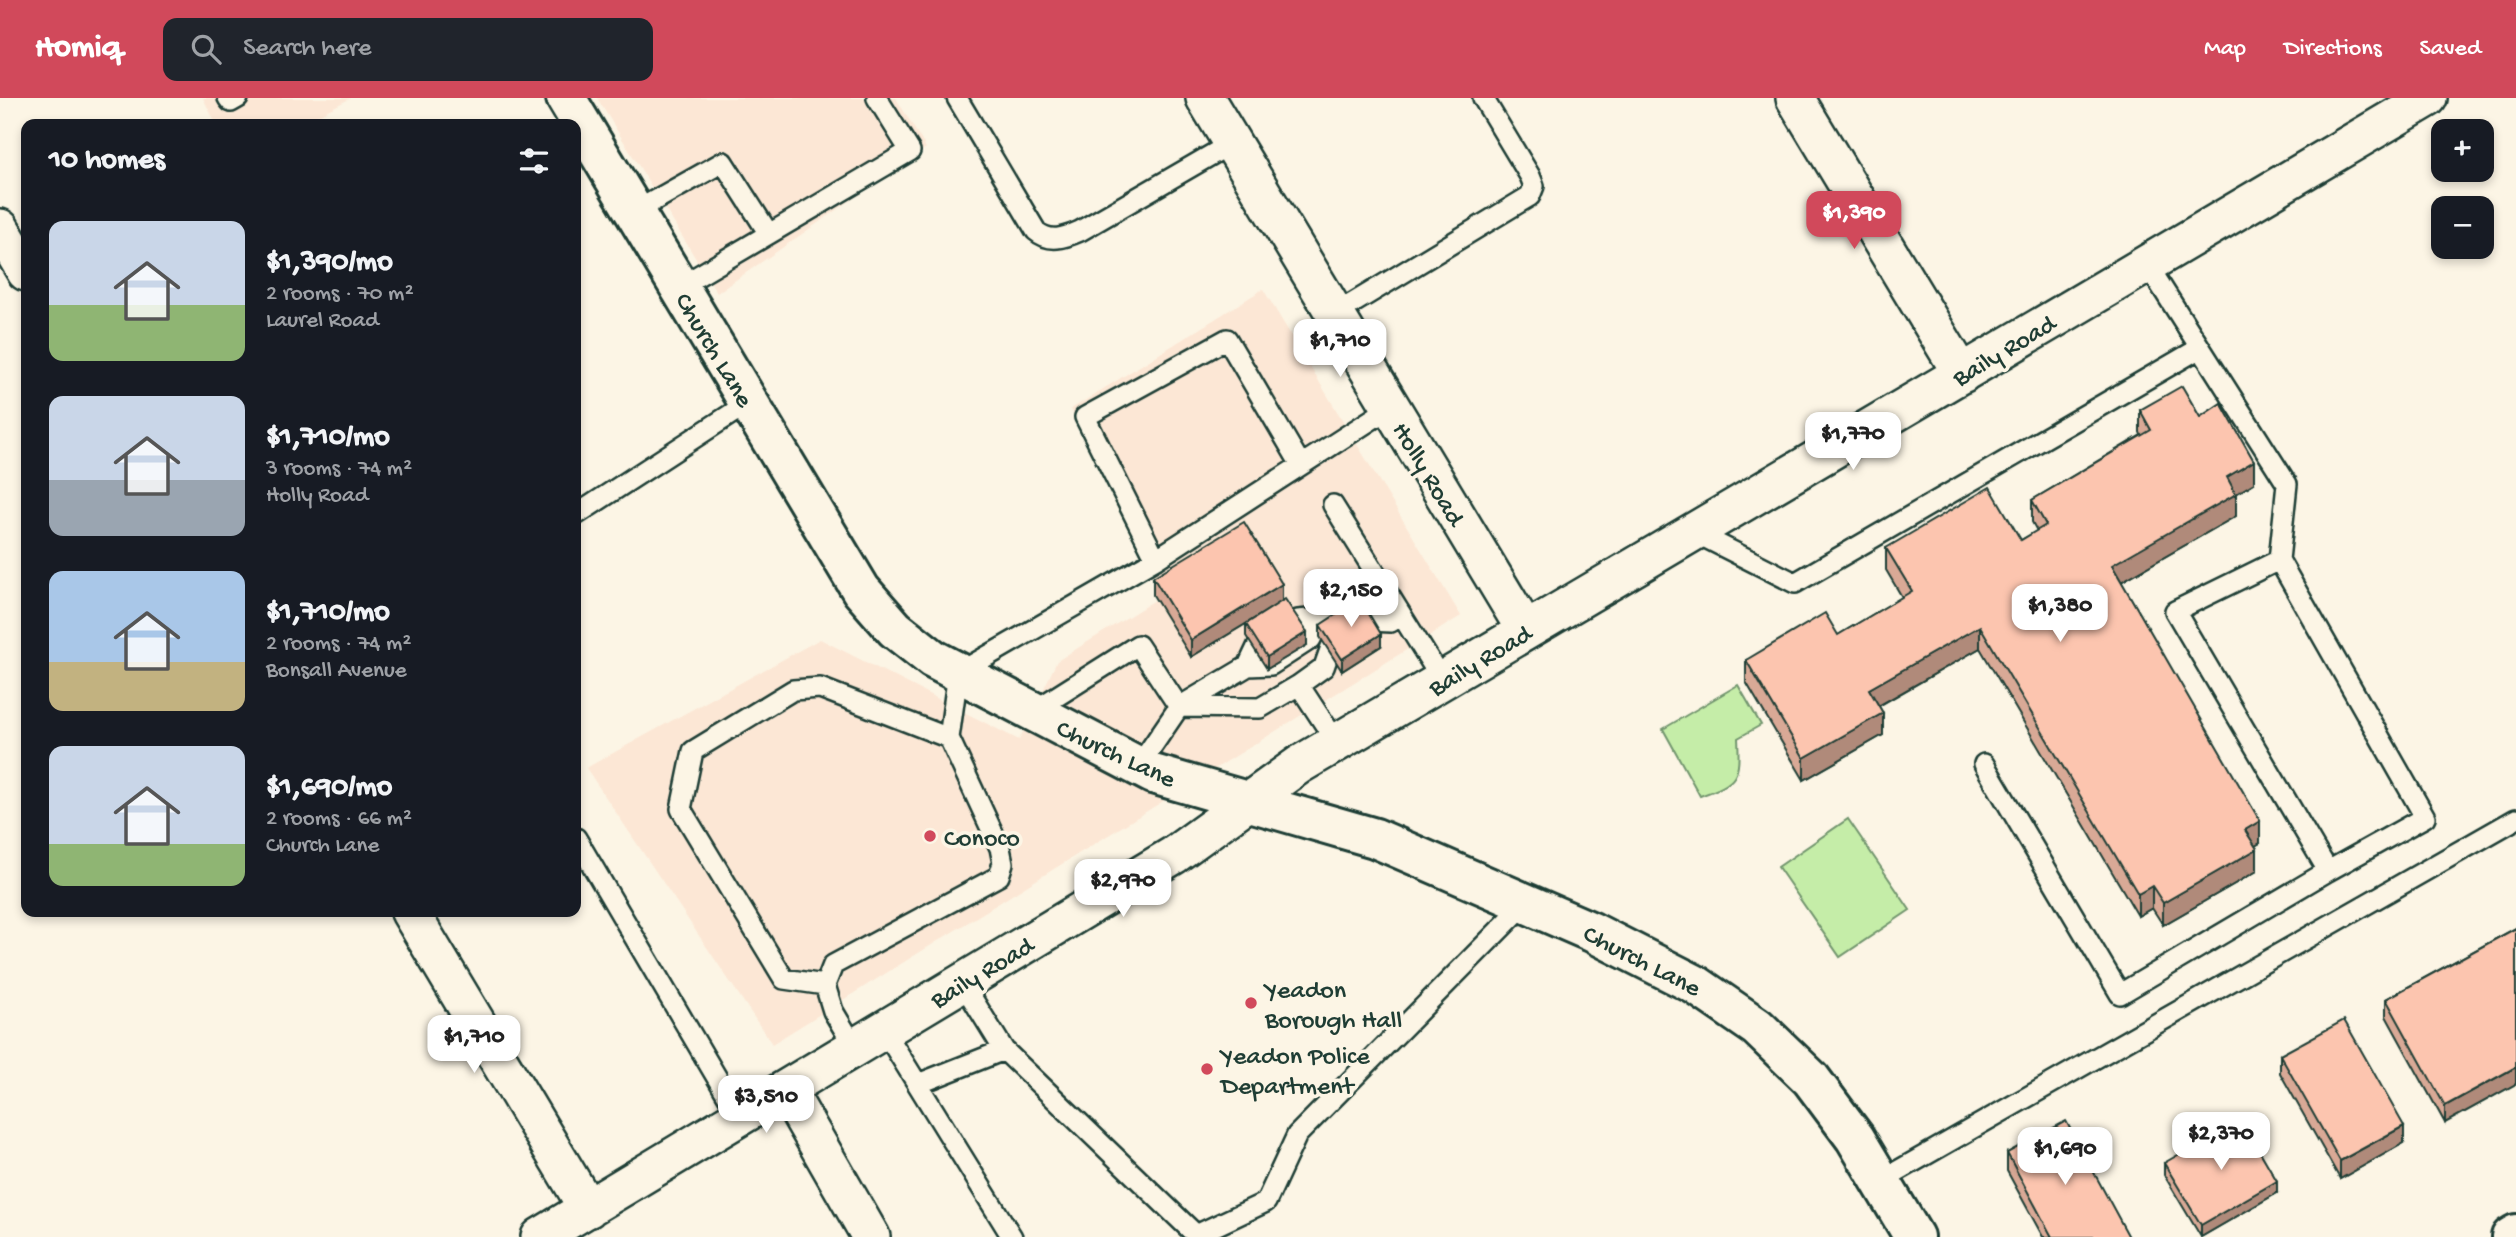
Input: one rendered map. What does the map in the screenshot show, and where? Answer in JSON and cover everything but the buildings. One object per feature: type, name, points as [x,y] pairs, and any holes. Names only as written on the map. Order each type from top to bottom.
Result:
[{"type":"main road","name":"Church Lane","points":[[566,98],[579,119]]},
{"type":"main road","name":"Church Lane","points":[[581,123],[861,590],[912,645],[958,673],[1153,774],[1374,838],[1664,966],[1727,1004],[1757,1027],[1803,1071],[1834,1108],[1914,1237]]},
{"type":"main road","points":[[2511,1237],[2516,1234]]},
{"type":"street","name":"Holly Road","points":[[1205,98],[1526,631]]},
{"type":"street","points":[[1795,98],[1962,374]]},
{"type":"street","name":"Baily Road","points":[[540,1237],[1174,855],[1337,743],[2147,264],[2392,107],[2428,98]]},
{"type":"street","points":[[0,228],[21,264]]},
{"type":"street","points":[[413,917],[588,1209]]},
{"type":"street","points":[[786,1090],[871,1237]]},
{"type":"lane","points":[[228,98],[231,102],[238,98]]},
{"type":"lane","points":[[679,287],[911,151],[877,98]]},
{"type":"lane","points":[[957,98],[1036,231],[1044,238],[1065,238],[1080,231],[1232,143]]},
{"type":"lane","points":[[1335,314],[1530,196],[1534,186],[1530,176],[1483,98]]},
{"type":"lane","points":[[634,212],[723,162],[769,234]]},
{"type":"lane","points":[[1984,764],[2120,994],[2425,817],[2279,560],[2287,484],[2147,264]]},
{"type":"lane","points":[[1156,559],[1085,417],[1227,340],[1301,465]]},
{"type":"lane","points":[[1694,532],[1795,583],[2200,348]]},
{"type":"lane","points":[[581,512],[748,403]]},
{"type":"lane","points":[[1012,1237],[918,1084],[869,1039],[833,1011],[825,985],[833,965],[999,876],[1003,863],[1000,848],[949,738],[958,673],[1156,559],[1391,407]]},
{"type":"lane","points":[[1333,505],[1380,579],[1392,625],[1442,680]]},
{"type":"lane","points":[[2279,560],[2175,611],[2328,871]]},
{"type":"lane","points":[[1138,767],[1180,707],[1248,666],[1258,645],[1298,620],[1320,618],[1380,579]]},
{"type":"lane","points":[[1180,707],[1260,708],[1334,667],[1331,647],[1370,621],[1392,625]]},
{"type":"lane","points":[[1031,712],[1138,645],[1180,707]]},
{"type":"lane","points":[[1299,685],[1337,743]]},
{"type":"lane","points":[[825,985],[784,979],[681,808],[693,751],[793,690],[820,688],[949,738]]},
{"type":"lane","points":[[1881,1181],[2516,819]]},
{"type":"lane","points":[[581,847],[740,1117]]},
{"type":"lane","points":[[962,982],[1004,1051],[1196,1235],[1266,1202],[1297,1135],[1526,903]]},
{"type":"lane","points":[[918,1084],[1004,1051]]},
{"type":"shaded area","points":[[203,98],[351,98],[311,119],[214,119]]},
{"type":"shaded area","points":[[597,98],[896,98],[926,148],[717,293]]},
{"type":"shaded area","points":[[1263,289],[1461,616],[772,1044],[586,768],[820,639],[1019,740],[1057,661],[1163,595],[1071,409]]},
{"type":"green space","points":[[1738,685],[1761,725],[1738,738],[1737,770],[1730,782],[1700,796],[1663,729]]},
{"type":"green space","points":[[1848,819],[1910,910],[1840,957],[1778,867]]},
{"type":"place","name":"Conoco","points":[[930,836]]},
{"type":"place","name":"Yeadon Borough Hall","points":[[1251,1003]]},
{"type":"place","name":"Yeadon Police Department","points":[[1207,1069]]}]
